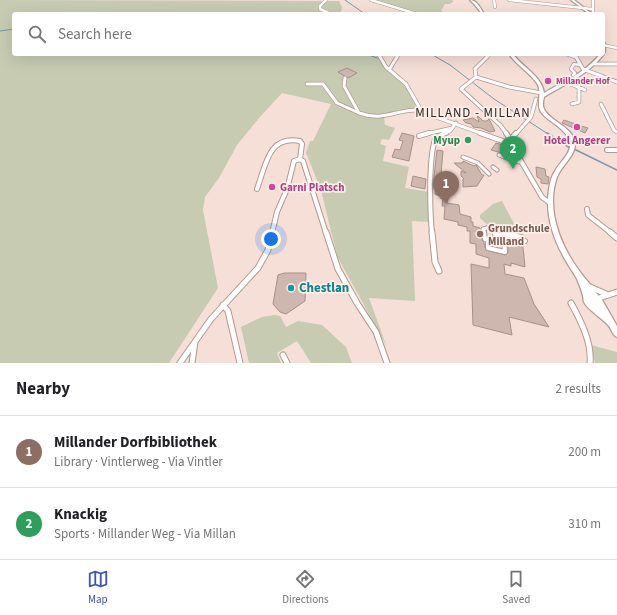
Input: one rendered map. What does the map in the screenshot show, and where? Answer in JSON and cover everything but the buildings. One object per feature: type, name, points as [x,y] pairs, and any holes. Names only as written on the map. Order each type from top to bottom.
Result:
[{"type":"street","points":[[326,0],[320,6],[320,9],[327,12]]},
{"type":"street","points":[[371,0],[410,12]]},
{"type":"street","points":[[471,0],[476,3],[482,12]]},
{"type":"street","points":[[494,0],[495,8]]},
{"type":"street","points":[[509,0],[592,9],[593,0]]},
{"type":"street","points":[[572,0],[589,12]]},
{"type":"street","points":[[605,45],[617,48]]},
{"type":"street","points":[[379,56],[389,70],[406,84],[420,110],[424,114],[510,141]]},
{"type":"street","points":[[389,70],[398,56]]},
{"type":"street","points":[[476,77],[475,69],[488,56]]},
{"type":"street","points":[[512,56],[518,65],[536,80],[541,87],[541,108],[548,117],[568,134],[573,143],[573,149],[555,175],[551,204],[556,235],[594,301],[617,333]]},
{"type":"street","points":[[576,56],[580,65],[586,70],[617,82]]},
{"type":"street","points":[[476,77],[542,95],[586,70],[595,64],[601,56]]},
{"type":"street","points":[[573,75],[576,73],[571,68],[574,64],[580,65]]},
{"type":"street","points":[[595,64],[617,64]]},
{"type":"street","points":[[476,77],[462,88],[462,90],[475,104],[496,122],[514,146],[542,197],[551,204]]},
{"type":"street","points":[[345,78],[344,86],[359,113]]},
{"type":"street","points":[[566,82],[585,90]]},
{"type":"street","points":[[307,84],[323,84],[337,103],[359,113],[379,118],[390,117],[409,110],[420,110]]},
{"type":"street","points":[[541,87],[552,90]]},
{"type":"street","points":[[572,104],[579,102],[580,100],[579,87]]},
{"type":"street","points":[[510,141],[533,113],[536,99]]},
{"type":"street","points":[[601,104],[614,130],[617,132]]},
{"type":"street","points":[[439,271],[435,263],[432,234],[430,197],[432,162],[436,139],[439,135],[450,131],[456,124]]},
{"type":"street","points":[[419,136],[436,130],[452,128]]},
{"type":"street","points":[[257,189],[269,153],[281,141],[287,139],[300,141],[302,144],[300,159],[303,161],[338,269],[357,303],[376,332],[387,363]]},
{"type":"street","points":[[607,150],[617,150]]},
{"type":"street","points":[[499,155],[519,162]]},
{"type":"street","points":[[462,157],[478,163],[485,168],[489,174]]},
{"type":"street","points":[[180,363],[223,305],[258,268],[264,259],[271,240],[277,212],[287,189],[292,166],[294,161],[300,159]]},
{"type":"street","points":[[493,167],[496,170]]},
{"type":"street","points":[[587,209],[588,215],[617,238]]},
{"type":"street","points":[[490,227],[497,231],[521,237],[523,241],[522,244],[504,240],[505,252],[488,248],[488,240],[485,239],[483,229],[490,227]]},
{"type":"street","points":[[495,234],[523,241]]},
{"type":"street","points":[[580,277],[587,286],[594,301]]},
{"type":"street","points":[[587,286],[606,294]]},
{"type":"street","points":[[594,301],[606,294],[617,292]]},
{"type":"street","points":[[571,302],[582,325],[589,352],[590,363]]},
{"type":"street","points":[[223,305],[228,311],[240,363]]},
{"type":"street","points":[[192,363],[195,342]]},
{"type":"street","points":[[283,355],[287,363]]},
{"type":"green space","points":[[0,0],[339,1],[342,7],[341,12],[12,12],[12,56],[377,56],[406,86],[417,108],[408,109],[384,117],[385,125],[395,128],[389,140],[382,139],[380,144],[386,146],[383,161],[409,167],[405,188],[429,192],[430,222],[412,221],[415,301],[369,298],[386,345],[337,256],[321,190],[306,153],[310,141],[313,141],[331,104],[282,93],[237,145],[219,178],[205,197],[203,210],[218,288],[169,363],[0,363]]},
{"type":"green space","points":[[374,0],[454,1],[450,4],[445,4],[441,11],[443,12],[414,12]]},
{"type":"green space","points":[[502,201],[521,237],[490,227],[480,218],[480,215],[493,204]]},
{"type":"green space","points":[[275,315],[280,316],[286,327],[298,321],[322,325],[346,347],[352,363],[311,363],[297,341],[277,353],[281,363],[249,363],[241,327],[262,317]]},
{"type":"green space","points":[[591,345],[617,352],[617,363],[595,363]]},
{"type":"waterway","points":[[345,0],[362,12]]},
{"type":"waterway","points":[[0,31],[12,29]]},
{"type":"waterway","points":[[372,56],[377,58]]},
{"type":"waterway","points":[[434,56],[450,65],[494,99],[548,134]]},
{"type":"waterway","points":[[547,133],[570,148]]},
{"type":"waterway","points":[[574,149],[617,170]]},
{"type":"place","name":"Millander Hof","points":[[548,81]]},
{"type":"place","name":"Hotel Angerer","points":[[577,127]]},
{"type":"place","name":"Myup","points":[[468,140]]},
{"type":"place","name":"Knackig","points":[[513,169]]},
{"type":"place","name":"Garni Platsch","points":[[272,187]]},
{"type":"place","name":"Millander Dorfbibliothek","points":[[446,204]]},
{"type":"place","name":"Grundschule Milland","points":[[480,234]]},
{"type":"place","name":"Chestlan","points":[[291,288]]},
{"type":"district","name":"MILLAND - MILLAN","points":[[473,113]]}]
